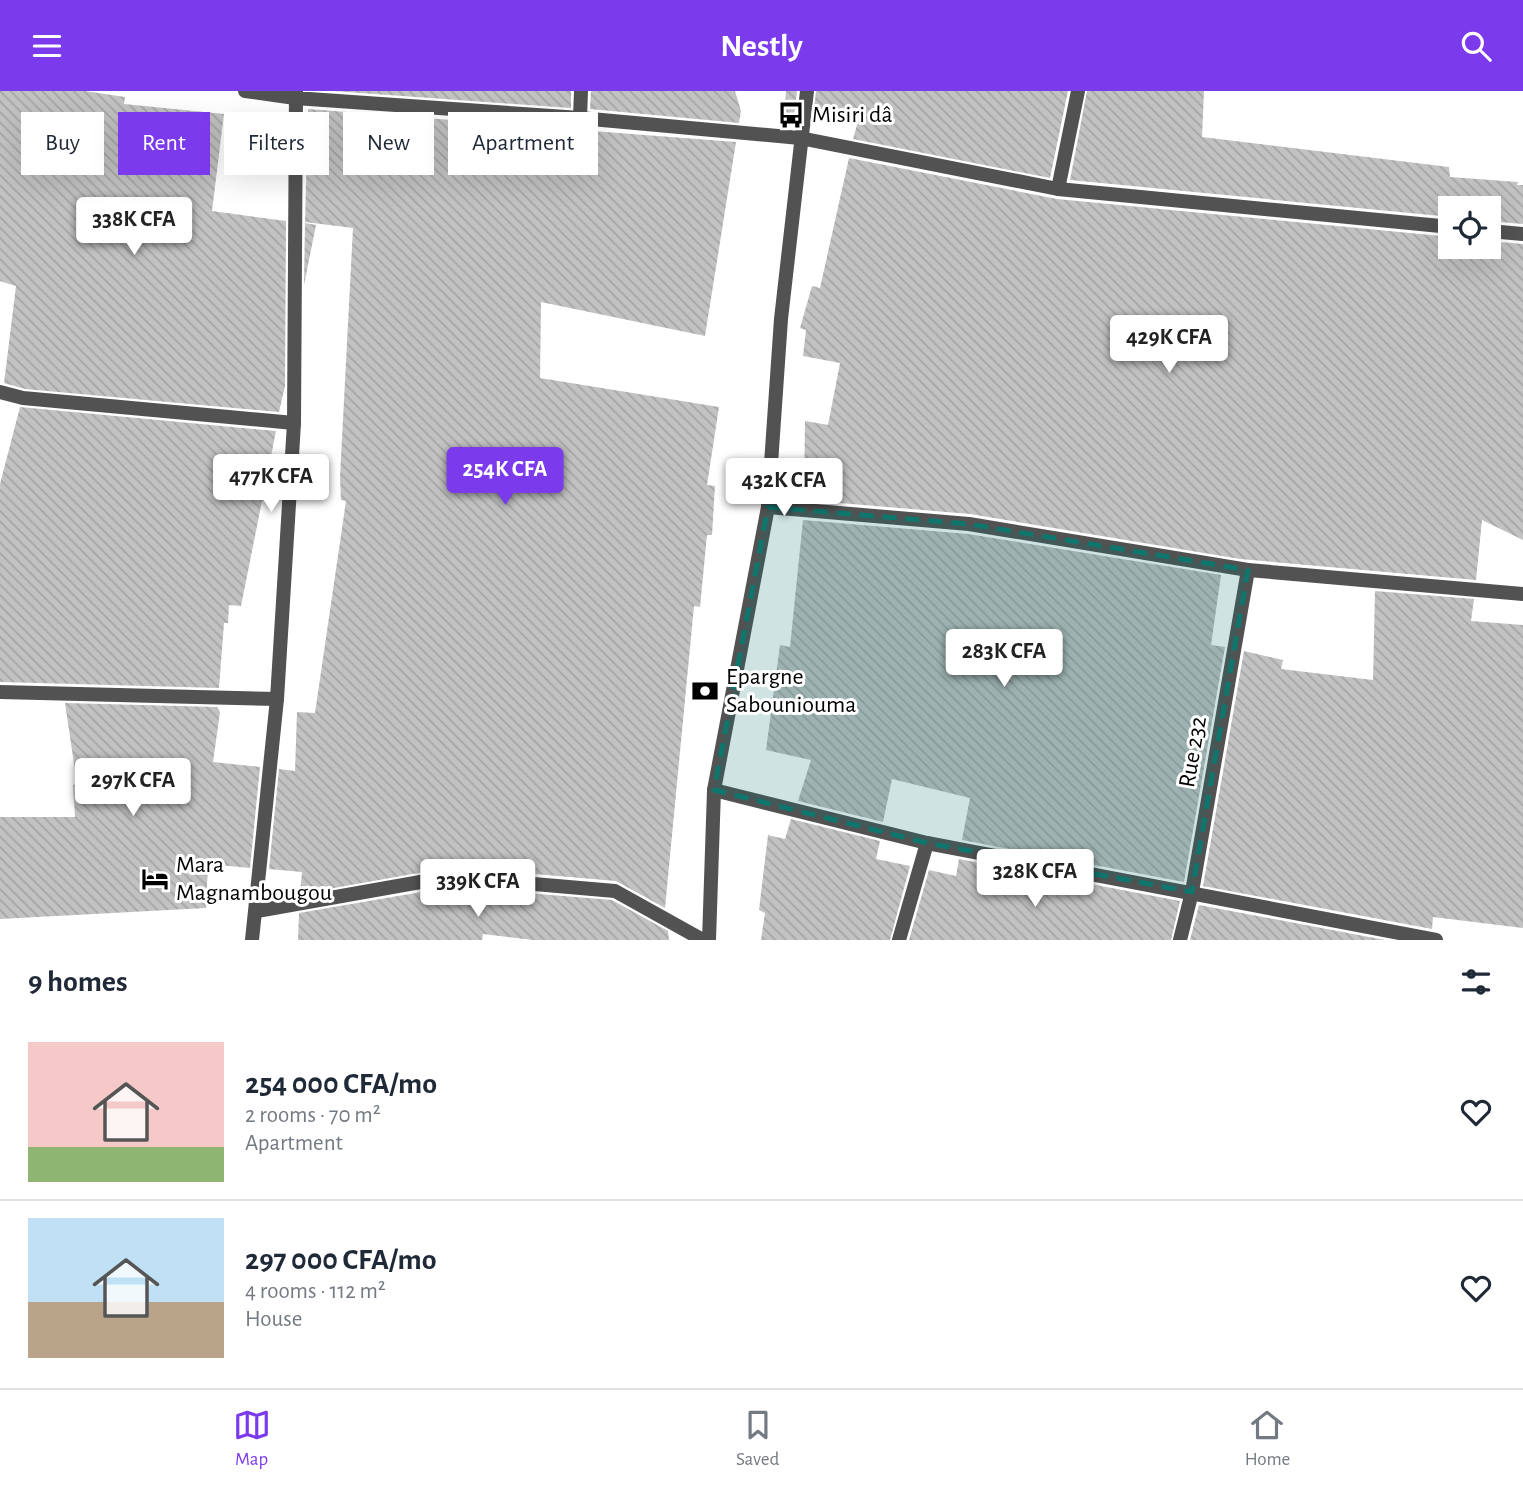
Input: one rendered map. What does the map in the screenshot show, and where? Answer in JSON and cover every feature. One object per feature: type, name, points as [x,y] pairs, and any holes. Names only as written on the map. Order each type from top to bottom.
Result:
[{"type":"street","points":[[245,91],[506,112]]},
{"type":"street","points":[[580,112],[581,91]]},
{"type":"street","points":[[709,940],[714,790],[768,507],[781,319],[807,91]]},
{"type":"street","points":[[1058,189],[1078,91]]},
{"type":"street","points":[[252,940],[277,699],[294,423],[296,95]]},
{"type":"street","points":[[598,120],[800,138],[1058,189],[1438,226]]},
{"type":"street","points":[[1501,232],[1523,234]]},
{"type":"street","points":[[0,392],[23,398],[294,423]]},
{"type":"street","points":[[768,507],[969,524],[1248,570],[1523,594]]},
{"type":"street","name":"Rue 232","points":[[1180,940],[1192,892],[1248,570]]},
{"type":"street","points":[[0,691],[277,699]]},
{"type":"street","points":[[714,790],[927,843],[1436,940]]},
{"type":"street","points":[[899,940],[927,843]]},
{"type":"street","points":[[257,911],[426,881],[477,879],[615,891],[703,940]]},
{"type":"highlighted area","points":[[768,507],[969,524],[1248,570],[1192,892],[927,843],[714,790]]},
{"type":"building","points":[[0,91],[85,91],[125,97],[124,104],[204,112],[118,112],[118,175],[210,175],[210,113],[224,114],[212,211],[286,221],[285,386],[279,412],[25,389],[4,383],[16,286],[0,281]]},
{"type":"building","points":[[333,91],[571,91],[571,108]]},
{"type":"building","points":[[591,91],[735,91],[741,111],[739,123],[590,109]]},
{"type":"building","points":[[786,91],[797,91],[794,117],[784,115]]},
{"type":"building","points":[[816,91],[1068,91],[1050,178],[853,139],[857,125],[813,119]]},
{"type":"building","points":[[1087,91],[1204,91],[1202,137],[1449,167],[1450,177],[1518,182],[1517,185],[1523,185],[1523,224],[1501,222],[1501,196],[1438,196],[1438,216],[1070,180]]},
{"type":"building","points":[[308,109],[347,112],[343,112],[343,175],[434,175],[434,119],[448,120],[448,175],[598,175],[598,131],[736,142],[705,336],[541,302],[540,378],[719,407],[707,485],[715,486],[712,535],[707,535],[700,607],[694,606],[665,908],[616,881],[477,869],[424,872],[300,894],[302,872],[269,869],[279,769],[295,771],[297,712],[315,713],[346,501],[341,500],[340,477],[353,228],[305,222],[306,175],[329,175],[329,112],[308,112]]},
{"type":"building","points":[[849,158],[1057,199],[1438,236],[1438,259],[1501,259],[1501,242],[1523,244],[1523,540],[1482,520],[1476,580],[1240,559],[970,514],[804,500],[805,421],[828,425],[840,363],[803,356],[806,330],[800,328],[812,286],[820,288]]},
{"type":"building","points":[[305,223],[316,225],[304,285]]},
{"type":"building","points":[[20,407],[276,431],[241,606],[229,605],[228,623],[224,623],[219,688],[0,682],[0,484]]},
{"type":"building","points":[[803,520],[968,534],[1221,575],[1211,645],[1225,647],[1184,882],[962,840],[970,798],[892,779],[883,822],[798,801],[811,760],[766,750],[780,645],[790,647]]},
{"type":"building","points":[[1375,591],[1474,599],[1471,621],[1523,625],[1523,928],[1433,917],[1432,929],[1203,886],[1244,651],[1283,660],[1281,669],[1373,680]]},
{"type":"building","points":[[65,703],[217,707],[220,712],[213,762],[260,767],[250,868],[208,864],[206,908],[0,919],[0,817],[75,817],[73,785],[77,784]]},
{"type":"building","points":[[791,819],[880,841],[876,859],[910,866],[890,940],[761,940],[765,913],[759,910],[768,835],[785,839]]},
{"type":"building","points":[[959,859],[1180,901],[1171,940],[909,940],[929,870],[956,876]]},
{"type":"building","points":[[477,889],[612,900],[668,931],[669,940],[533,940],[483,934],[482,940],[298,940],[299,913],[427,891]]},
{"type":"building","points":[[1199,905],[1385,940],[1190,940]]},
{"type":"place","name":"Misiri dâ","points":[[791,115]]},
{"type":"place","name":"Epargne Sabouniouma","points":[[705,691]]},
{"type":"place","name":"Mara Magnambougou","points":[[155,879]]}]
